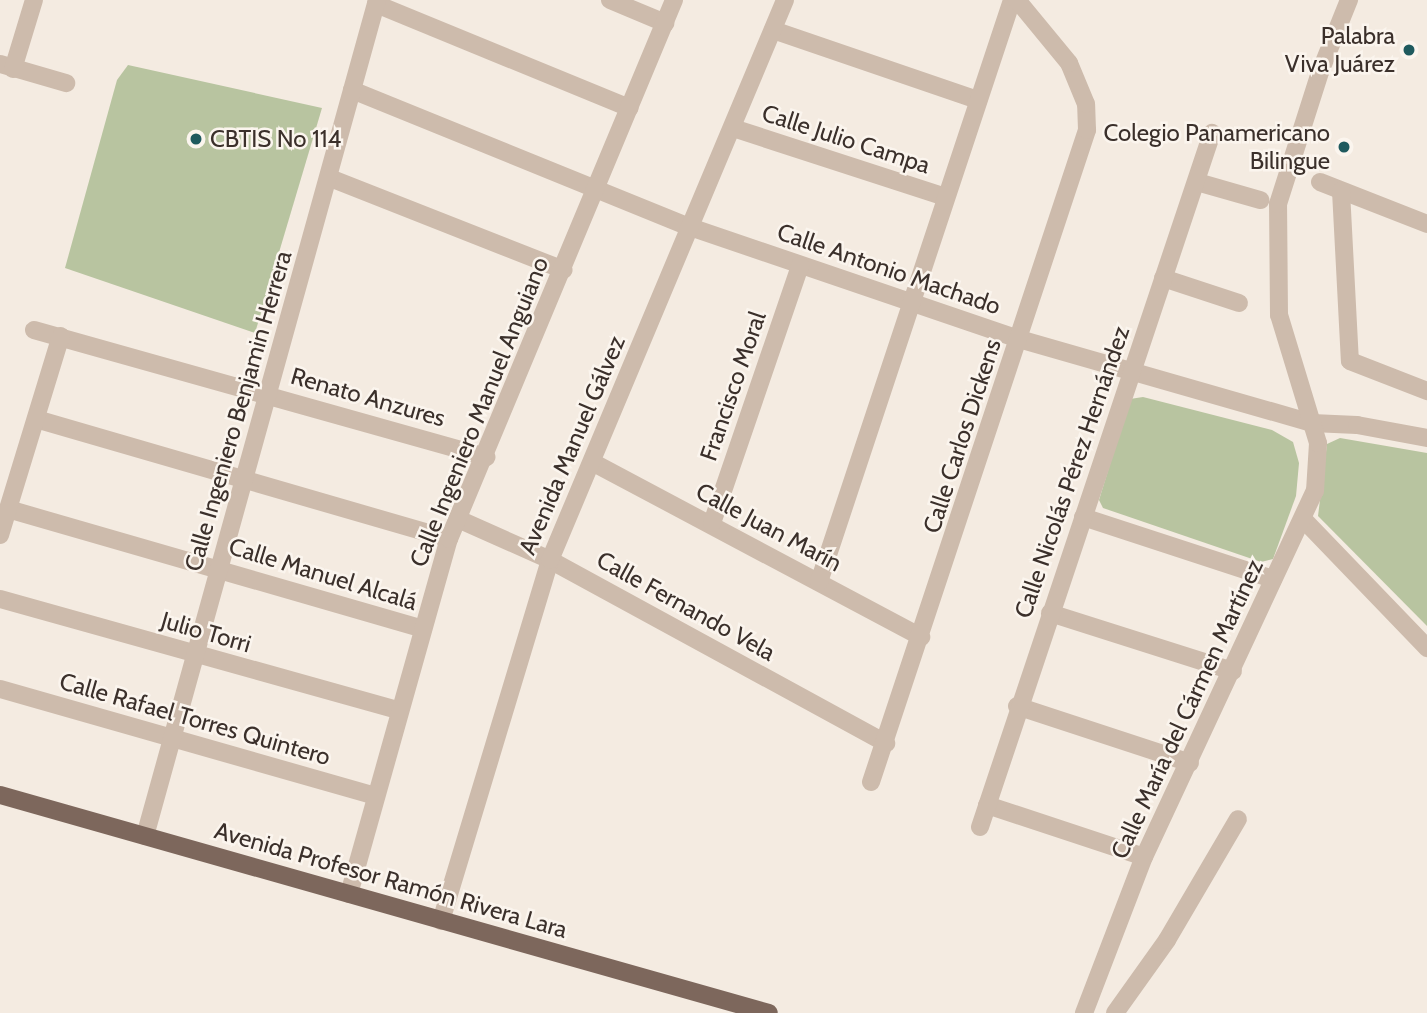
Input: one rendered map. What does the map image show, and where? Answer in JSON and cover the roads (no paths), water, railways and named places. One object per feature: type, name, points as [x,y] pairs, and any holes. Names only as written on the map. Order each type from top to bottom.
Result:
[{"type":"main road","name":"Avenida Profesor Ramón Rivera Lara","points":[[0,795],[769,1013]]},
{"type":"street","points":[[34,0],[6,66],[66,83]]},
{"type":"street","points":[[610,0],[666,23]]},
{"type":"street","name":"Calle Ingeniero Manuel Anguiano","points":[[349,894],[449,539],[597,192],[674,0]]},
{"type":"street","name":"Avenida Manuel Gálvez","points":[[441,921],[550,560],[785,0]]},
{"type":"street","points":[[819,582],[945,197],[1014,0]]},
{"type":"street","name":"Calle Carlos Dickens","points":[[871,782],[1020,339],[1087,116],[1069,64],[1014,0]]},
{"type":"street","name":"Calle María del Cármen Martínez","points":[[1084,1013],[1144,857],[1233,671],[1273,579],[1304,520],[1318,469],[1318,443],[1279,315],[1278,204],[1320,72],[1349,0]]},
{"type":"street","points":[[377,2],[629,108]]},
{"type":"street","name":"Calle Ingeniero Benjamin Herrera","points":[[145,836],[377,2]]},
{"type":"street","points":[[773,30],[978,100]]},
{"type":"street","name":"Calle Antonio Machado","points":[[352,90],[597,192],[690,227],[1020,339],[1312,423],[1357,425],[1427,438]]},
{"type":"street","name":"Calle Julio Campa","points":[[733,128],[945,197]]},
{"type":"street","name":"Calle Nicolás Pérez Hernández","points":[[980,827],[1017,706],[1212,133]]},
{"type":"street","points":[[330,178],[563,270]]},
{"type":"street","points":[[1197,182],[1260,200]]},
{"type":"street","points":[[1320,182],[1427,224]]},
{"type":"street","points":[[1341,191],[1347,368],[1427,391]]},
{"type":"street","name":"Francisco Moral","points":[[712,523],[800,266]]},
{"type":"street","points":[[1163,278],[1239,303]]},
{"type":"street","name":"Renato Anzures","points":[[34,330],[270,393],[486,457]]},
{"type":"street","points":[[0,536],[61,336]]},
{"type":"street","points":[[36,419],[449,539]]},
{"type":"street","name":"Calle Juan Marín","points":[[592,462],[712,523],[921,637]]},
{"type":"street","name":"Calle Manuel Alcalá","points":[[8,509],[423,629]]},
{"type":"street","points":[[1083,517],[1273,579]]},
{"type":"street","name":"Calle Fernando Vela","points":[[458,519],[550,560],[886,743]]},
{"type":"street","points":[[1304,520],[1427,648]]},
{"type":"street","name":"Julio Torri","points":[[0,599],[400,711]]},
{"type":"street","points":[[1050,613],[1233,671]]},
{"type":"street","name":"Calle Rafael Torres Quintero","points":[[0,689],[376,796]]},
{"type":"street","points":[[1017,706],[1190,763]]},
{"type":"street","points":[[987,805],[1144,857]]},
{"type":"street","points":[[1115,1013],[1167,940],[1238,818]]},
{"type":"place","name":"Palabra Viva Juárez","points":[[1409,50]]},
{"type":"place","name":"CBTIS No 114","points":[[196,139]]},
{"type":"place","name":"Colegio Panamericano Bilingue","points":[[1344,147]]}]
